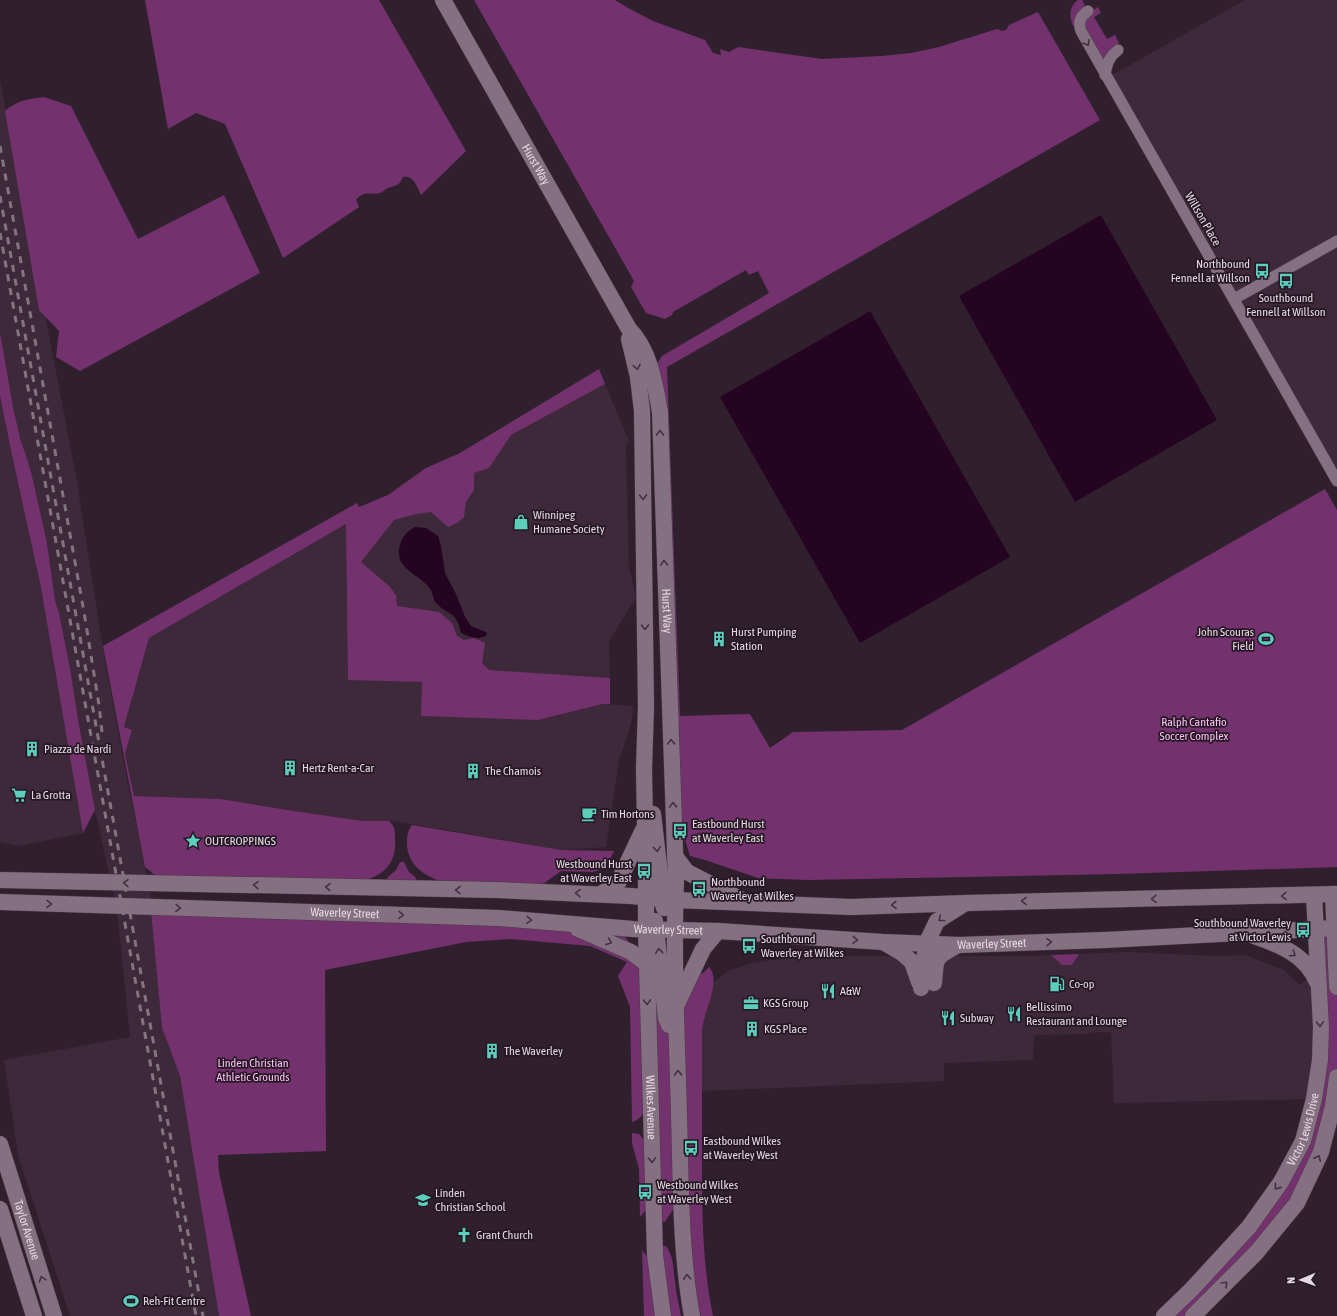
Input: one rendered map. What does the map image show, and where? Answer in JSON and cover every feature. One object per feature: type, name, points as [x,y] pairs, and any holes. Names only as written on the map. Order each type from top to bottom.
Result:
[{"type":"main road","name":"Hurst Way","points":[[443,0],[629,329],[637,338],[646,356],[657,394],[660,412],[675,856],[660,899]]},
{"type":"main road","name":"Hurst Way","points":[[629,329],[629,341],[635,358],[642,411],[646,707],[644,826],[646,880],[660,899]]},
{"type":"main road","points":[[644,769],[654,820],[660,899],[675,931],[683,1232],[688,1291],[692,1316]]},
{"type":"main road","points":[[601,894],[618,883],[644,826]]},
{"type":"main road","points":[[675,856],[687,872],[747,902]]},
{"type":"main road","points":[[0,870],[19,880]]},
{"type":"main road","points":[[0,880],[497,890],[851,907],[1335,894],[1337,987]]},
{"type":"main road","name":"Victor Lewis Drive","points":[[1164,1316],[1184,1298],[1249,1227],[1281,1182],[1303,1141],[1314,1099],[1320,1060],[1321,1027],[1314,895]]},
{"type":"main road","name":"Wilkes Avenue","points":[[660,899],[651,930],[646,964],[655,1255],[663,1316]]},
{"type":"main road","points":[[927,986],[926,944],[937,921],[966,903]]},
{"type":"main road","name":"Waverley Street","points":[[3,904],[491,917],[651,930],[718,931],[883,942],[959,945],[1104,940],[1335,928]]},
{"type":"main road","points":[[560,922],[609,941],[631,952],[646,964]]},
{"type":"main road","points":[[651,930],[666,1018],[677,1044]]},
{"type":"main road","points":[[676,1007],[703,949],[718,931]]},
{"type":"main road","points":[[1245,932],[1277,944],[1303,960],[1313,972],[1318,985]]},
{"type":"main road","points":[[883,942],[902,953],[912,962],[927,986]]},
{"type":"main road","points":[[927,986],[936,962],[942,954],[959,945]]},
{"type":"main road","name":"Victor Lewis Drive","points":[[1198,1314],[1256,1253],[1297,1203],[1321,1152],[1333,1106],[1337,1077]]},
{"type":"main road","name":"Taylor Avenue","points":[[0,1144],[54,1316]]},
{"type":"main road","name":"Taylor Avenue","points":[[0,1209],[34,1316]]},
{"type":"main road","points":[[1184,1298],[1198,1314]]},
{"type":"street","name":"Willson Place","points":[[1088,11],[1082,16],[1080,28],[1105,75],[1337,481]]},
{"type":"street","points":[[1105,75],[1108,61],[1118,50]]},
{"type":"street","points":[[1234,299],[1337,241]]},
{"type":"shaded area","points":[[1245,0],[1337,0],[1337,481],[1107,78]]},
{"type":"shaded area","points":[[0,80],[76,476],[104,656],[130,795],[150,889],[162,1028],[180,1076],[219,1316],[70,1316],[18,1155],[4,1060],[130,1037],[117,909],[91,792],[70,668],[55,600],[47,543],[33,480],[21,442],[13,407],[0,332]]},
{"type":"shaded area","points":[[1101,215],[1217,420],[1075,502],[959,296]]},
{"type":"shaded area","points":[[870,311],[1010,557],[860,643],[720,397]]},
{"type":"shaded area","points":[[605,384],[629,441],[626,446],[629,567],[636,597],[609,641],[610,678],[422,681],[538,720],[604,704],[633,706],[632,719],[619,760],[606,847],[561,850],[393,821],[363,821],[221,799],[134,796],[125,754],[132,730],[124,728],[149,638],[346,524]]},
{"type":"shaded area","points":[[0,396],[41,588],[83,833],[18,846],[0,842]]},
{"type":"shaded area","points":[[415,527],[426,528],[438,536],[445,573],[456,594],[465,617],[471,626],[486,632],[487,635],[484,637],[471,637],[461,633],[455,617],[437,604],[431,590],[426,584],[404,566],[400,560],[399,553],[402,539]]},
{"type":"shaded area","points":[[1126,952],[1215,956],[1245,955],[1284,970],[1300,985],[1307,979],[1318,985],[1314,1099],[1114,1103],[1111,1033],[1105,1032],[1088,1034],[1034,1035],[1033,1060],[944,1063],[944,1081],[701,1091],[702,1028],[714,982],[728,971],[748,964],[800,956],[1030,956]]},
{"type":"green space","points":[[145,0],[379,0],[466,151],[421,195],[415,182],[407,177],[403,177],[397,185],[387,188],[380,193],[364,194],[356,200],[359,207],[283,258],[225,124],[196,113],[168,129]]},
{"type":"green space","name":"Ralph Cantafio Soccer Complex","points":[[474,0],[615,0],[653,21],[705,40],[713,53],[721,55],[720,49],[729,52],[738,47],[822,59],[911,53],[939,47],[997,29],[1002,31],[1006,30],[1009,25],[1038,12],[1100,120],[667,367],[680,716],[750,714],[770,748],[793,732],[902,730],[1325,489],[1337,510],[1337,867],[1117,874],[807,880],[758,878],[690,856],[682,829],[678,829],[657,364],[662,356],[769,293],[758,271],[749,275],[746,270],[673,312],[672,315],[665,319],[646,313],[631,287],[634,281]]},
{"type":"green space","points":[[1078,0],[1082,0],[1086,8],[1075,26],[1073,26],[1071,19],[1071,8]]},
{"type":"green space","points":[[1098,7],[1101,13],[1094,17],[1107,39],[1115,35],[1119,43],[1103,60],[1100,59],[1084,23],[1092,11]]},
{"type":"green space","points":[[44,97],[71,106],[138,239],[224,195],[260,273],[80,371],[56,357],[59,331],[39,310],[5,111],[19,102]]},
{"type":"green space","points":[[0,332],[13,407],[21,442],[33,480],[47,543],[55,600],[70,668],[95,810],[83,833],[41,588],[0,396]]},
{"type":"green space","points":[[599,369],[605,384],[511,435],[489,468],[474,473],[474,490],[466,502],[464,517],[457,523],[448,527],[431,512],[416,514],[394,520],[361,562],[389,586],[396,595],[397,606],[439,612],[452,623],[457,636],[464,640],[474,638],[485,643],[482,663],[489,670],[610,678],[610,704],[603,704],[538,720],[421,716],[422,682],[348,680],[346,524],[149,638],[124,727],[132,730],[125,754],[134,796],[221,799],[363,821],[389,821],[394,827],[395,833],[394,855],[391,861],[382,872],[376,876],[361,881],[163,878],[155,875],[145,867],[103,646],[357,503],[359,507],[388,495],[426,468],[460,453]]},
{"type":"green space","points":[[412,825],[561,850],[614,851],[607,865],[600,870],[593,872],[561,871],[543,884],[440,881],[422,872],[410,857],[407,838]]},
{"type":"green space","points":[[400,862],[404,862],[409,872],[416,878],[415,882],[389,882],[387,878],[396,870]]},
{"type":"green space","name":"Linden Christian Athletic Grounds","points":[[150,900],[617,930],[627,939],[633,948],[637,959],[639,972],[644,1111],[640,1118],[632,1122],[630,1007],[618,976],[627,962],[590,946],[511,939],[466,942],[325,970],[326,1151],[218,1155],[219,1173],[251,1316],[219,1316],[180,1076],[162,1028]]},
{"type":"green space","points":[[1334,929],[1337,987],[1337,1077],[1297,1203],[1193,1316],[1164,1316],[1281,1182],[1314,1099],[1315,930]]},
{"type":"green space","points":[[665,938],[668,978],[674,1208],[665,1222],[660,1222],[652,939]]},
{"type":"green space","points":[[1079,954],[1072,965],[1062,965],[1051,955]]},
{"type":"green space","points":[[709,967],[714,980],[711,998],[702,1031],[702,1187],[705,1261],[713,1316],[697,1316],[690,1271],[683,1019],[685,1002],[696,975],[703,973]]},
{"type":"green space","points":[[632,1133],[639,1134],[644,1140],[646,1210],[640,1217],[639,1169],[632,1143]]},
{"type":"green space","points":[[661,1246],[666,1246],[672,1259],[681,1316],[669,1316]]},
{"type":"green space","points":[[642,1250],[649,1259],[656,1316],[644,1316]]},
{"type":"railway","points":[[0,146],[84,612],[102,732]]},
{"type":"railway","points":[[0,196],[203,1316]]},
{"type":"railway","points":[[0,233],[196,1316]]},
{"type":"place","name":"Northbound Fennell at Willson","points":[[1262,271]]},
{"type":"place","name":"Southbound Fennell at Willson","points":[[1286,281]]},
{"type":"place","name":"Winnipeg Humane Society","points":[[521,522]]},
{"type":"place","name":"Hurst Pumping Station","points":[[719,639]]},
{"type":"place","name":"John Scouras Field","points":[[1266,639]]},
{"type":"place","name":"Piazza de Nardi","points":[[32,749]]},
{"type":"place","name":"Hertz Rent-a-Car","points":[[290,768]]},
{"type":"place","name":"The Chamois","points":[[473,771]]},
{"type":"place","name":"La Grotta","points":[[19,795]]},
{"type":"place","name":"Tim Hortons","points":[[589,814]]},
{"type":"place","name":"Eastbound Hurst at Waverley East","points":[[680,831]]},
{"type":"place","name":"OUTCROPPINGS","points":[[193,841]]},
{"type":"place","name":"Westbound Hurst at Waverley East","points":[[644,871]]},
{"type":"place","name":"Northbound Waverley at Wilkes","points":[[699,889]]},
{"type":"place","name":"Southbound Waverley at Victor Lewis","points":[[1303,930]]},
{"type":"place","name":"Southbound Waverley at Wilkes","points":[[749,946]]},
{"type":"place","name":"Co-op","points":[[1057,984]]},
{"type":"place","name":"A&W","points":[[828,991]]},
{"type":"place","name":"KGS Group","points":[[751,1003]]},
{"type":"place","name":"Bellissimo Restaurant and Lounge","points":[[1014,1014]]},
{"type":"place","name":"Subway","points":[[948,1018]]},
{"type":"place","name":"KGS Place","points":[[752,1029]]},
{"type":"place","name":"The Waverley","points":[[492,1051]]},
{"type":"place","name":"Eastbound Wilkes at Waverley West","points":[[691,1148]]},
{"type":"place","name":"Westbound Wilkes at Waverley West","points":[[645,1192]]},
{"type":"place","name":"Linden Christian School","points":[[423,1200]]},
{"type":"place","name":"Grant Church","points":[[464,1235]]},
{"type":"place","name":"Reh-Fit Centre","points":[[131,1301]]}]
